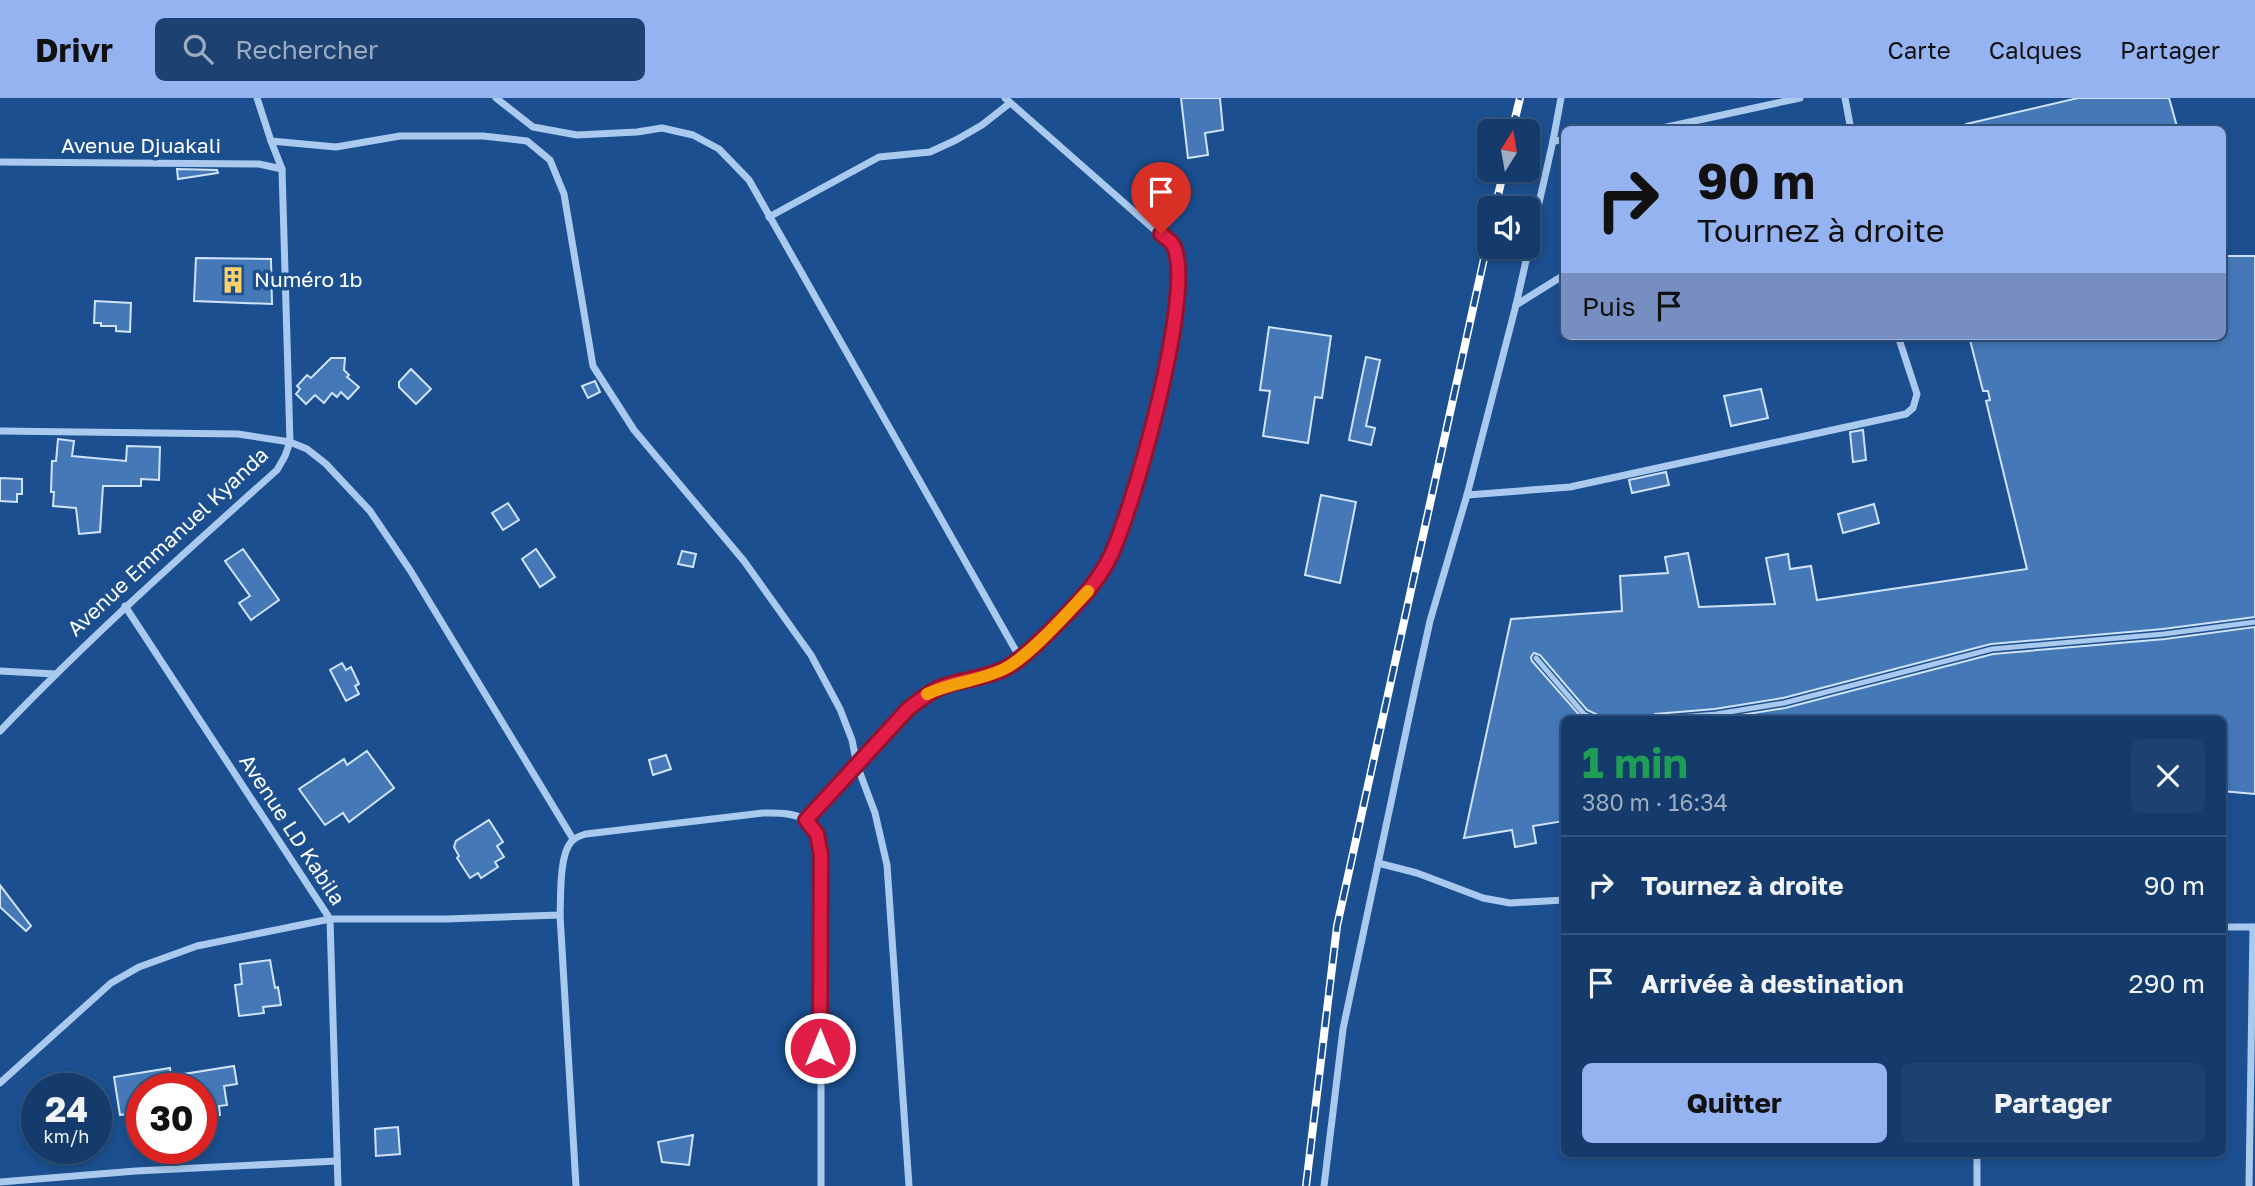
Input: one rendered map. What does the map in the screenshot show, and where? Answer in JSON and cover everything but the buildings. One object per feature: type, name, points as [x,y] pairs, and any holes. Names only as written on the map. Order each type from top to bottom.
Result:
[{"type":"street","name":"Avenue Emmanuel Kyanda","points":[[0,731],[125,607],[277,470],[285,456],[290,442],[282,169],[257,98]]},
{"type":"street","points":[[496,98],[533,127],[577,135],[662,128],[694,135],[719,149],[749,180],[1020,658]]},
{"type":"street","points":[[1324,1186],[1343,1029],[1430,621],[1467,495],[1516,305],[1561,98]]},
{"type":"street","points":[[1675,126],[1800,98]]},
{"type":"street","points":[[1845,98],[1850,126]]},
{"type":"street","points":[[769,216],[879,157],[930,152],[982,125],[1007,101],[1174,246],[1178,266],[1179,294],[1168,358],[1146,449],[1109,560],[1091,587],[1063,619],[1007,667],[942,687],[908,709],[806,820]]},
{"type":"street","points":[[527,141],[533,127]]},
{"type":"street","points":[[271,141],[336,147],[400,136],[483,136],[527,141],[550,160],[564,194],[593,366],[634,430],[744,561],[811,655],[840,709],[852,740],[857,765],[875,813],[887,865],[909,1186]]},
{"type":"street","points":[[1553,141],[1561,140]]},
{"type":"street","name":"Avenue Djuakali","points":[[0,162],[259,164],[282,169]]},
{"type":"street","points":[[1516,305],[1561,277]]},
{"type":"street","points":[[1467,495],[1570,487],[1906,414],[1913,408],[1917,394],[1899,340]]},
{"type":"street","points":[[0,431],[238,434],[290,442],[307,449],[326,464],[370,511],[410,570],[573,839]]},
{"type":"street","name":"Avenue LD Kabila","points":[[125,607],[330,919],[338,1186]]},
{"type":"street","points":[[0,671],[55,674]]},
{"type":"street","points":[[576,1186],[560,915],[567,848],[573,839],[586,834],[763,813],[786,813],[806,820],[817,834],[821,855],[821,1186]]},
{"type":"street","points":[[1378,863],[1417,873],[1483,898],[1510,902],[1561,900]]},
{"type":"street","points":[[0,1083],[111,983],[139,967],[197,946],[330,919],[560,915]]},
{"type":"street","points":[[2226,927],[2254,927],[2249,1186]]},
{"type":"street","points":[[1977,1157],[1977,1186]]},
{"type":"street","points":[[0,1182],[135,1171],[337,1161]]},
{"type":"lane","points":[[1692,716],[1784,703],[1992,649],[2164,635],[2255,622]]},
{"type":"lane","points":[[1536,658],[1588,716]]},
{"type":"railway","points":[[1515,119],[1520,98]]},
{"type":"railway","points":[[1498,196],[1501,182]]},
{"type":"railway","points":[[1306,1186],[1337,926],[1484,259]]},
{"type":"slow traffic","points":[[927,694],[1007,667],[1063,619],[1088,591]]},
{"type":"place","name":"Numéro 1b","points":[[233,280]]},
{"type":"route","points":[[820,1048],[821,855],[817,834],[806,820],[908,709],[942,687],[991,674],[1020,658],[1063,619],[1091,587],[1109,560],[1143,461],[1168,358],[1179,294],[1174,246],[1161,234]]}]
